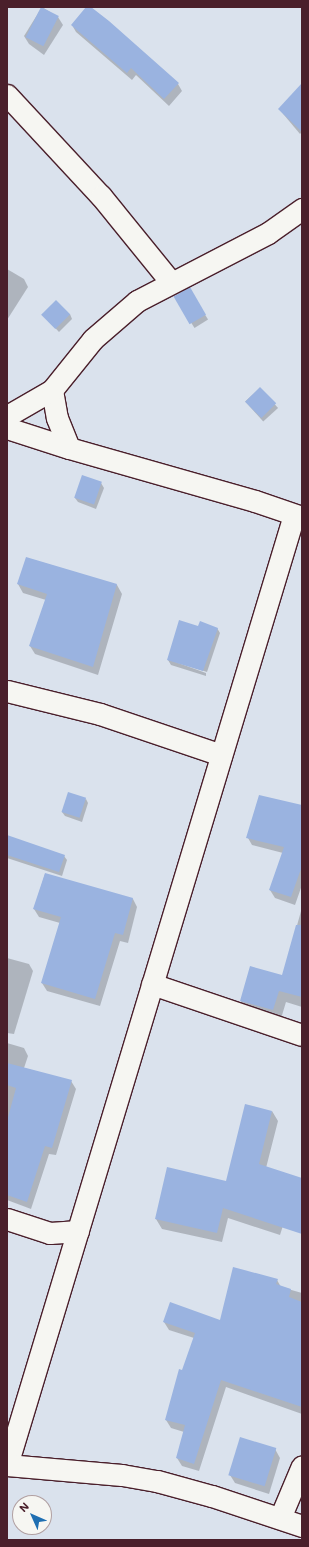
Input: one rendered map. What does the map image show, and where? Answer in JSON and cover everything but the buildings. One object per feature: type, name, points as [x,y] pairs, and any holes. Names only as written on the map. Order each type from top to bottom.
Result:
[{"type":"street","points":[[7,95],[101,196],[171,282]]},
{"type":"street","points":[[7,416],[52,390],[93,339],[137,301],[268,233],[302,209]]},
{"type":"street","points":[[52,390],[57,418],[69,448]]},
{"type":"street","points":[[7,428],[69,448],[255,501],[298,516],[221,755],[7,1465],[122,1475],[157,1481],[212,1496],[302,1526]]},
{"type":"street","points":[[7,691],[100,714],[221,755]]},
{"type":"street","points":[[152,984],[302,1035]]},
{"type":"street","points":[[7,1219],[50,1233],[78,1231]]},
{"type":"street","points":[[50,1233],[68,1264]]},
{"type":"street","points":[[280,1518],[302,1466]]}]
